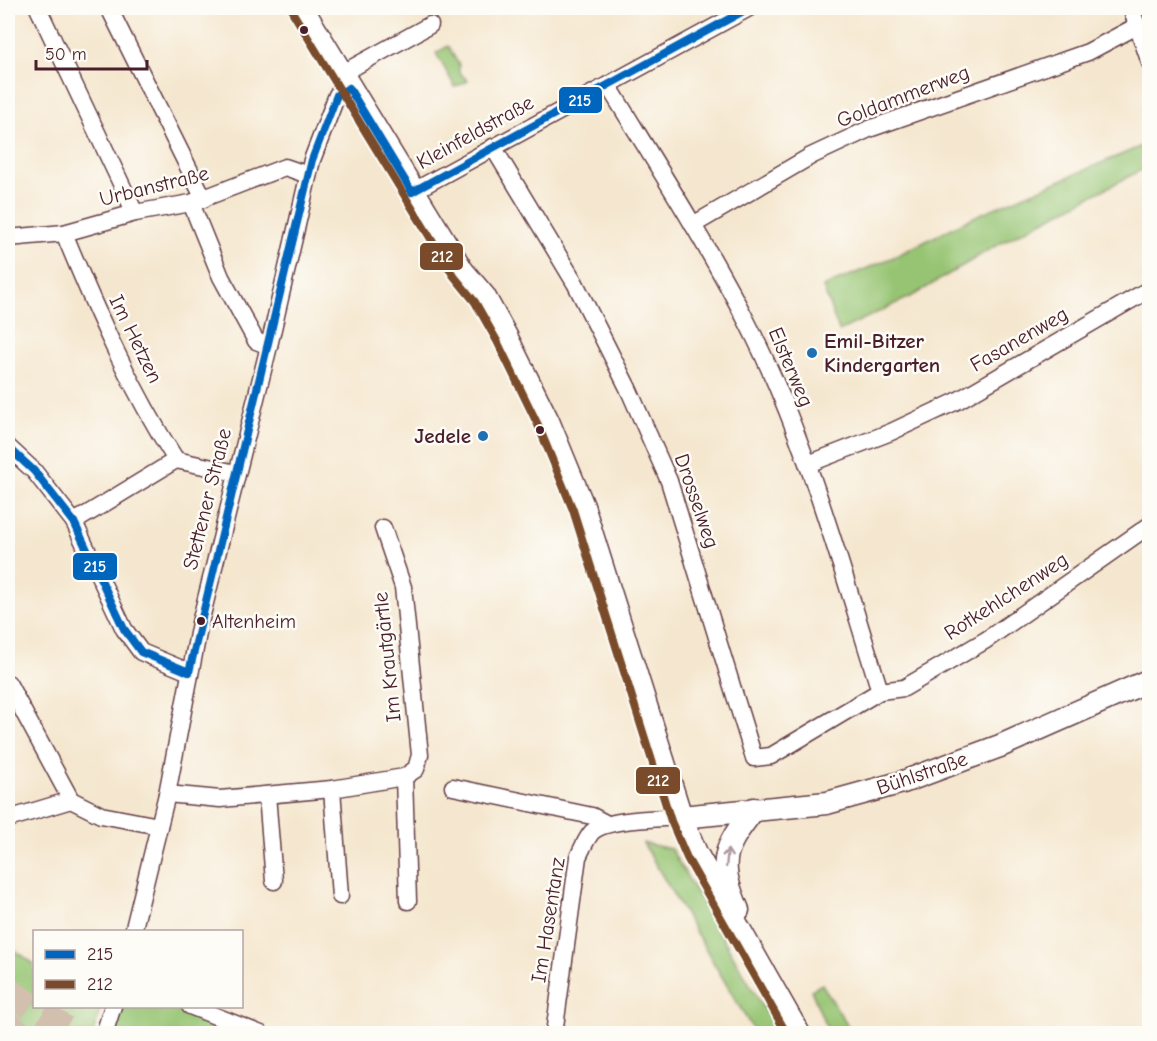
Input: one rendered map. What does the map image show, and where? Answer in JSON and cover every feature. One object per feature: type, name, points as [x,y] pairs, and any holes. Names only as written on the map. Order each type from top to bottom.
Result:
[{"type":"main road","points":[[302,8],[412,192],[462,270],[484,296],[554,434],[599,550],[681,818],[715,891],[798,1034]]},
{"type":"main road","name":"Bühlstraße","points":[[681,818],[827,803],[903,782],[1000,746],[1149,680]]},
{"type":"main road","points":[[754,809],[728,846],[725,859],[730,890],[774,991]]},
{"type":"street","points":[[38,8],[135,213]]},
{"type":"street","points":[[109,8],[197,201],[221,277],[256,341],[269,346]]},
{"type":"street","name":"Kleinfeldstraße","points":[[412,192],[749,8]]},
{"type":"street","points":[[1131,8],[1149,63]]},
{"type":"street","points":[[345,81],[430,25]]},
{"type":"street","name":"Goldammerweg","points":[[693,225],[811,156],[869,129],[1088,52],[1137,26]]},
{"type":"street","name":"Stettener Straße","points":[[133,930],[167,794],[189,672],[269,346],[308,175],[337,95],[345,81]]},
{"type":"street","name":"Elsterweg","points":[[608,85],[693,225],[748,326],[808,464],[880,691]]},
{"type":"street","name":"Drosselweg","points":[[493,147],[574,283],[628,388],[669,481],[754,758],[771,756],[880,691]]},
{"type":"street","name":"Urbanstraße","points":[[8,238],[64,233],[135,213],[197,201],[285,167],[308,175]]},
{"type":"street","name":"Im Hetzen","points":[[64,233],[103,326],[152,423],[176,460]]},
{"type":"street","name":"Fasanenweg","points":[[808,464],[891,432],[957,401],[1149,289]]},
{"type":"street","points":[[8,447],[34,471],[74,522],[124,629],[141,652],[189,672]]},
{"type":"street","points":[[74,522],[176,460],[236,473]]},
{"type":"street","name":"Rotkehlchenweg","points":[[880,691],[904,688],[986,640],[1149,525]]},
{"type":"street","name":"Im Krautgärtle","points":[[383,528],[403,587],[420,755],[416,769],[404,777]]},
{"type":"street","points":[[8,683],[70,800],[101,815],[159,826]]},
{"type":"street","points":[[167,794],[220,799],[332,789],[404,777],[408,901]]},
{"type":"street","points":[[453,787],[592,816],[607,824],[681,818]]},
{"type":"street","points":[[332,789],[340,896]]},
{"type":"street","points":[[267,795],[274,881]]},
{"type":"street","points":[[8,819],[70,800]]},
{"type":"street","name":"Im Hasentanz","points":[[554,1034],[578,857],[593,831],[607,824]]},
{"type":"street","points":[[104,1034],[112,1008]]},
{"type":"street","points":[[195,1008],[261,1034]]},
{"type":"green space","points":[[448,46],[459,65],[459,72],[468,81],[455,87],[436,53]]},
{"type":"green space","points":[[1149,143],[1149,166],[997,245],[914,295],[839,331],[823,287],[896,256],[978,215]]},
{"type":"green space","points":[[643,843],[671,849],[778,1033],[755,1033]]},
{"type":"green space","points":[[8,945],[33,963],[33,1008],[101,1008],[93,1033],[8,1033]]},
{"type":"green space","points":[[822,984],[852,1033],[829,1033],[811,990]]},
{"type":"green space","points":[[119,1008],[174,1008],[236,1033],[112,1034]]},
{"type":"tunnel","points":[[8,991],[33,1008]]},
{"type":"tunnel","points":[[33,1008],[72,1034]]},
{"type":"tunnel","points":[[8,1025],[20,1034]]},
{"type":"transit line","name":"215","points":[[412,192],[749,8]]},
{"type":"transit line","name":"212","points":[[293,13],[453,275],[475,302],[497,341],[538,425],[573,510],[671,821],[687,858],[787,1034]]},
{"type":"transit line","name":"215","points":[[349,88],[412,192]]},
{"type":"transit line","name":"215","points":[[189,672],[312,160],[337,95],[349,88]]},
{"type":"transit line","name":"215","points":[[8,447],[34,471],[74,522],[124,629],[141,652],[189,672]]},
{"type":"place","name":"Emil-Bitzer Kindergarten","points":[[812,353]]},
{"type":"place","name":"Jedele","points":[[483,436]]},
{"type":"place","name":"Altenheim","points":[[201,621]]}]
